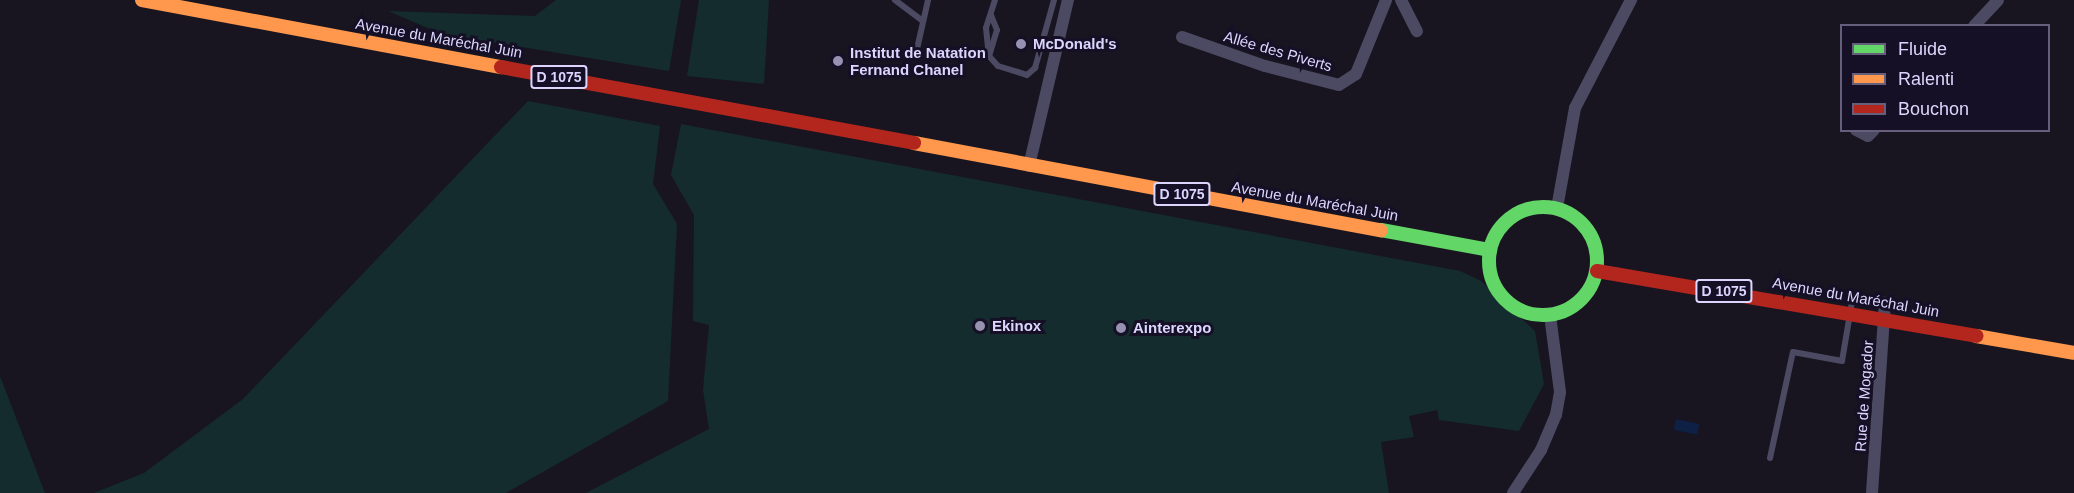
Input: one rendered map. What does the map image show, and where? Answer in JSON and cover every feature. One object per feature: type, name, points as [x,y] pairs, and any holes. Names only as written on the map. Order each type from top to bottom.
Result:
[{"type":"main road","name":"Avenue du Maréchal Juin","points":[[142,0],[1490,250]]},
{"type":"main road","points":[[1539,206],[1557,208],[1570,213],[1589,231],[1598,257],[1597,270],[1585,296],[1563,312],[1550,315],[1520,310],[1506,300],[1495,285],[1489,268],[1490,250],[1496,234],[1515,215],[1539,206]]},
{"type":"main road","name":"Avenue du Maréchal Juin","points":[[1597,270],[2074,353]]},
{"type":"street","points":[[1029,166],[1068,0]]},
{"type":"street","name":"Allée des Piverts","points":[[1182,37],[1265,66],[1339,85],[1356,74],[1386,0]]},
{"type":"street","points":[[1401,0],[1417,32]]},
{"type":"street","points":[[1557,208],[1575,108],[1631,0]]},
{"type":"street","points":[[1976,24],[1998,0]]},
{"type":"street","name":"Rue de Mogador","points":[[1872,493],[1885,302]]},
{"type":"street","points":[[1513,493],[1541,450],[1556,415],[1560,392],[1550,315]]},
{"type":"lane","points":[[895,0],[923,21]]},
{"type":"lane","points":[[917,49],[928,0]]},
{"type":"lane","points":[[994,0],[984,43],[989,56],[998,66],[1031,74],[1054,0]]},
{"type":"lane","points":[[989,56],[998,30],[991,15]]},
{"type":"lane","points":[[1770,458],[1793,352],[1842,361],[1853,296]]},
{"type":"green space","points":[[556,0],[681,0],[669,71],[442,34],[388,11],[535,16]]},
{"type":"green space","points":[[699,0],[769,0],[764,84],[687,76]]},
{"type":"green space","points":[[528,101],[660,126],[653,184],[677,224],[668,401],[506,493],[94,493],[144,473],[243,399]]},
{"type":"green space","name":"Ainterexpo","points":[[681,124],[1460,271],[1481,281],[1535,331],[1544,384],[1519,431],[1439,420],[1437,410],[1409,416],[1414,437],[1381,442],[1389,493],[586,493],[709,429],[703,390],[709,325],[693,321],[694,215],[671,175]]},
{"type":"green space","points":[[0,376],[45,493],[0,493]]},
{"type":"water","points":[[1676,419],[1699,424],[1697,435],[1674,430]]},
{"type":"traffic: fast","points":[[1543,207],[1564,211],[1581,223],[1593,240],[1597,261],[1593,282],[1581,299],[1564,311],[1543,315],[1522,311],[1505,299],[1493,282],[1489,261],[1493,240],[1505,223],[1522,211],[1543,207]]},
{"type":"traffic: fast","points":[[1381,230],[1490,250]]},
{"type":"traffic: slow","points":[[142,0],[501,67]]},
{"type":"traffic: slow","points":[[914,143],[1381,230]]},
{"type":"traffic: slow","points":[[1976,336],[2074,353]]},
{"type":"traffic: jam","points":[[501,67],[914,143]]},
{"type":"traffic: jam","points":[[1597,271],[1976,336]]},
{"type":"place","name":"McDonald's","points":[[1021,44]]},
{"type":"place","name":"Institut de Natation Fernand Chanel","points":[[838,61]]},
{"type":"place","name":"Ekinox","points":[[980,326]]},
{"type":"place","name":"Ainterexpo","points":[[1121,328]]}]
